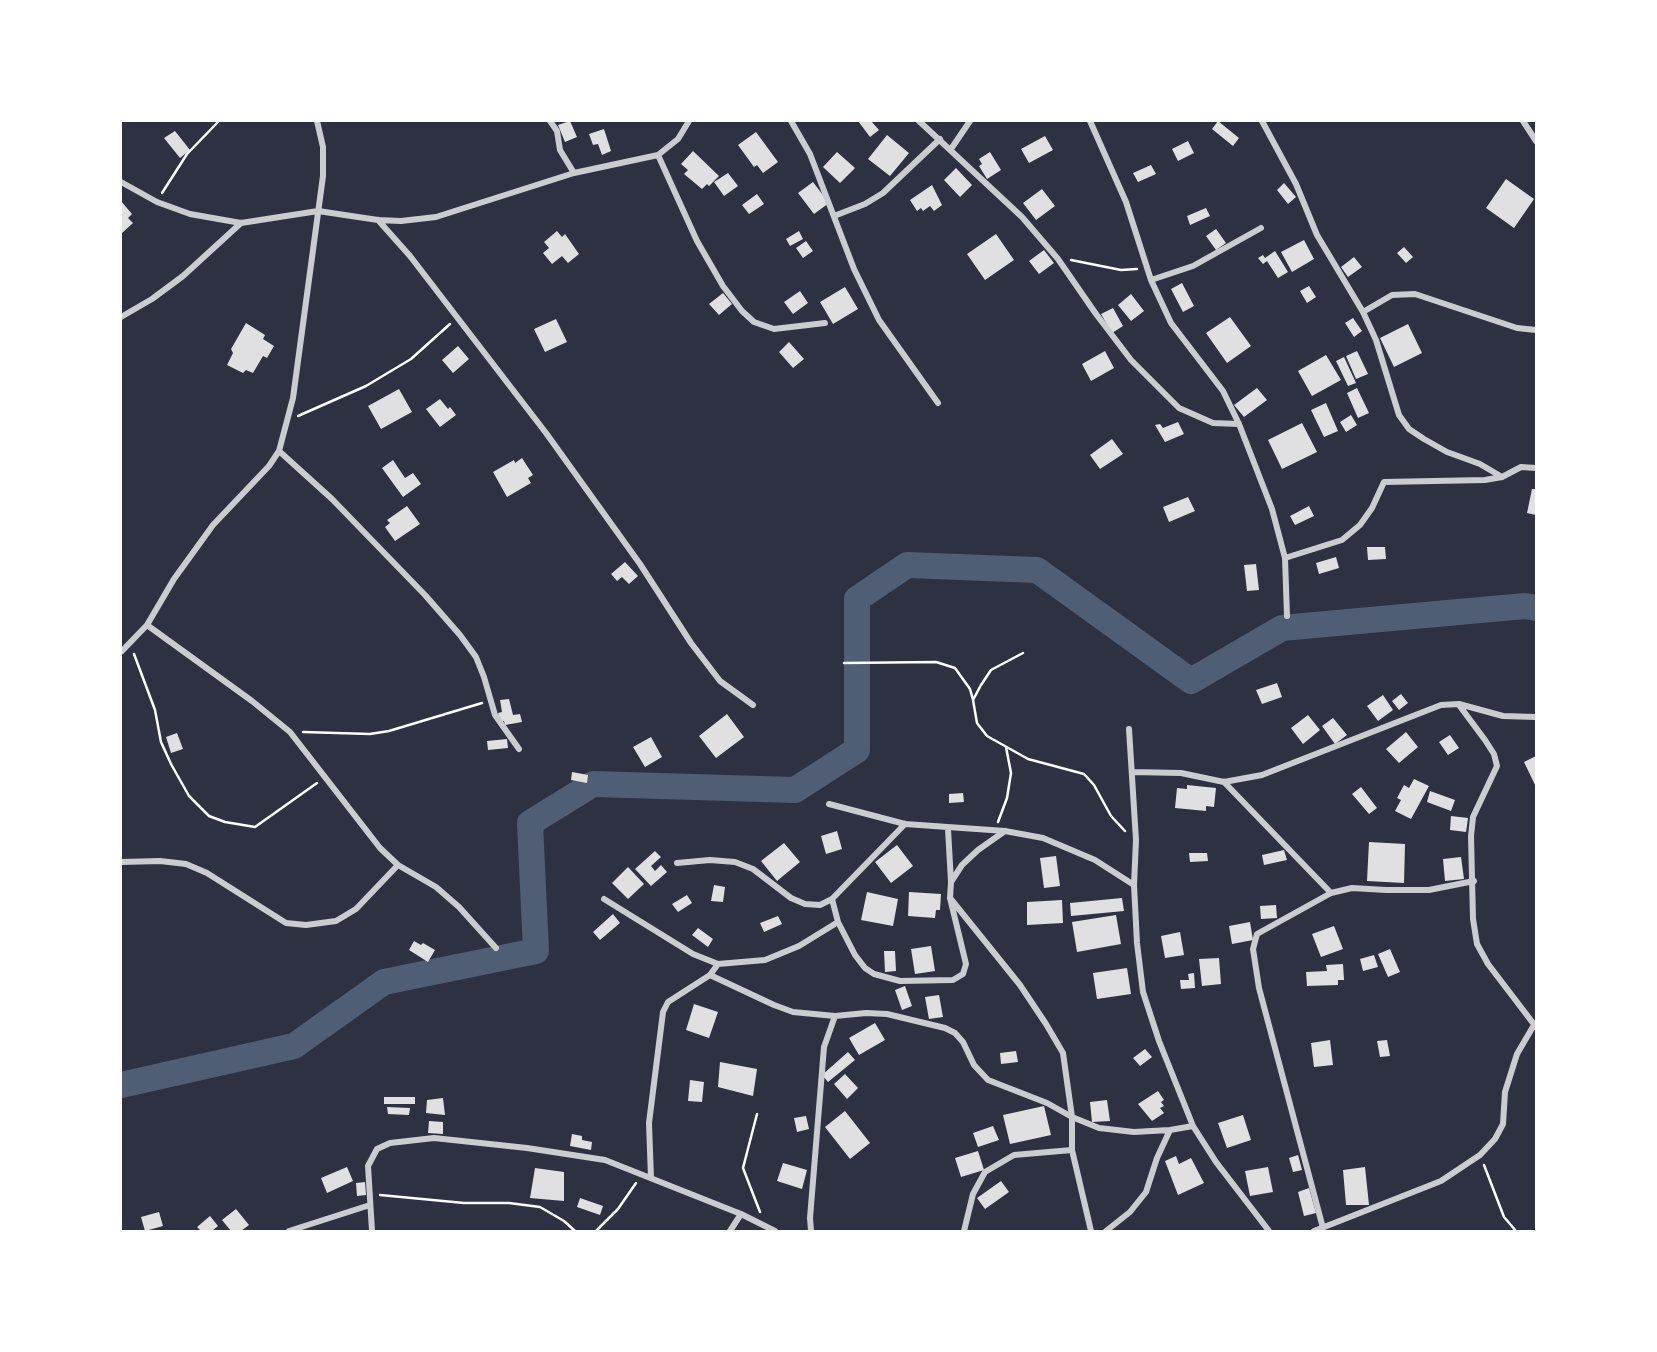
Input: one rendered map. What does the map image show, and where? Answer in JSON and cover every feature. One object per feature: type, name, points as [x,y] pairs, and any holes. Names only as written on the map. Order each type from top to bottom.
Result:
[{"type":"street","points":[[121,652],[147,625],[174,579],[213,525],[269,466],[279,451],[293,398],[323,176],[323,147],[317,121]]},
{"type":"street","points":[[550,121],[557,131],[560,150],[574,173]]},
{"type":"street","points":[[121,182],[157,202],[190,214],[241,223],[318,211],[401,222],[436,217],[574,173],[658,155],[678,139],[689,121]]},
{"type":"street","points":[[791,121],[810,154],[854,269],[880,320],[938,403]]},
{"type":"street","points":[[919,121],[1022,217],[1058,259],[1131,360],[1180,408],[1213,423],[1239,424]]},
{"type":"street","points":[[951,149],[970,121]]},
{"type":"street","points":[[1090,121],[1126,202],[1151,280],[1171,323],[1223,391],[1239,424],[1272,509],[1285,558],[1287,616]]},
{"type":"street","points":[[1262,121],[1296,184],[1317,235],[1363,312],[1376,340],[1399,415],[1409,429],[1447,452],[1480,464],[1502,477]]},
{"type":"street","points":[[1523,121],[1536,141]]},
{"type":"street","points":[[834,216],[865,204],[883,192],[940,139]]},
{"type":"street","points":[[658,155],[697,241],[723,286],[742,311],[754,322],[775,329],[825,323]]},
{"type":"street","points":[[378,220],[410,256],[596,500],[691,643],[720,681],[753,705]]},
{"type":"street","points":[[121,317],[183,276],[241,223]]},
{"type":"street","points":[[1151,280],[1193,266],[1261,228]]},
{"type":"street","points":[[1363,312],[1392,295],[1415,294],[1517,328],[1536,330]]},
{"type":"street","points":[[279,451],[332,499],[460,635],[476,657],[495,715],[519,749]]},
{"type":"street","points":[[1285,558],[1342,540],[1360,525],[1372,508],[1384,482],[1485,480],[1502,477],[1521,467],[1536,468]]},
{"type":"street","points":[[147,625],[290,732],[380,848],[398,865],[436,887],[459,907],[496,948]]},
{"type":"street","points":[[1314,1231],[1441,1181],[1480,1156],[1495,1139],[1503,1124],[1505,1092],[1517,1054],[1535,1026],[1488,964],[1477,944],[1473,919],[1473,817],[1497,766],[1494,754],[1459,704]]},
{"type":"street","points":[[1132,772],[1181,773],[1224,782],[1262,775],[1441,705],[1459,704],[1503,716],[1536,717]]},
{"type":"street","points":[[1129,729],[1136,840],[1134,885],[1137,943],[1143,992],[1159,1041],[1193,1126],[1216,1162],[1269,1231]]},
{"type":"street","points":[[1224,782],[1331,892]]},
{"type":"street","points":[[829,804],[905,824],[1006,831],[1042,838],[1095,860],[1134,885]]},
{"type":"street","points":[[677,863],[710,860],[735,862],[753,869],[791,898],[805,904],[820,905],[832,899],[905,824]]},
{"type":"street","points":[[832,899],[838,922],[855,955],[865,968],[874,974],[900,981],[953,980],[963,974],[966,964],[950,898],[948,829]]},
{"type":"street","points":[[951,882],[962,865],[978,850],[1006,831]]},
{"type":"street","points":[[121,862],[186,864],[207,873],[286,923],[306,925],[336,921],[356,909],[398,865]]},
{"type":"street","points":[[1323,1227],[1259,989],[1253,949],[1257,934],[1265,927],[1331,892],[1352,888],[1429,890],[1474,881]]},
{"type":"street","points":[[950,898],[1020,985],[1063,1053],[1072,1118],[1072,1150],[1091,1231]]},
{"type":"street","points":[[604,899],[693,954],[718,964],[765,960],[799,946],[838,922]]},
{"type":"street","points":[[651,1178],[649,1124],[663,1012],[668,1003],[710,975],[718,964]]},
{"type":"street","points":[[710,975],[793,1012],[835,1016],[887,1014],[945,1028],[955,1033],[963,1042],[974,1065],[989,1080],[1100,1128],[1134,1132],[1193,1126]]},
{"type":"street","points":[[811,1231],[824,1047],[835,1016]]},
{"type":"street","points":[[1106,1231],[1130,1212],[1146,1192],[1157,1157],[1170,1130]]},
{"type":"street","points":[[372,1231],[368,1166],[377,1149],[390,1143],[434,1138],[605,1160],[765,1224],[775,1231]]},
{"type":"street","points":[[964,1231],[973,1194],[985,1172],[1014,1155],[1072,1150]]},
{"type":"street","points":[[289,1231],[370,1205]]},
{"type":"street","points":[[730,1231],[741,1214]]},
{"type":"path","points":[[157,202],[187,154],[219,121]]},
{"type":"path","points":[[1058,259],[1086,261],[1121,270],[1147,268]]},
{"type":"path","points":[[288,420],[366,386],[400,366],[429,344],[457,317]]},
{"type":"path","points":[[130,644],[145,680],[155,710],[161,742],[171,764],[189,796],[209,816],[225,822],[255,827],[325,777]]},
{"type":"path","points":[[973,700],[991,670],[1023,653]]},
{"type":"path","points":[[844,663],[936,662],[955,668],[970,689],[977,723],[987,736],[1028,759],[1084,774],[1094,785],[1111,816],[1136,840]]},
{"type":"path","points":[[290,732],[369,734],[389,731],[491,701]]},
{"type":"path","points":[[994,831],[1007,798],[1011,773],[1006,747]]},
{"type":"path","points":[[757,1114],[743,1168],[765,1224]]},
{"type":"path","points":[[1480,1156],[1504,1217],[1516,1231]]},
{"type":"path","points":[[596,1231],[618,1209],[642,1174]]},
{"type":"path","points":[[369,1194],[464,1203],[509,1203],[540,1208],[564,1221],[575,1231]]},
{"type":"building","points":[[570,121],[577,137],[565,142],[558,125]]},
{"type":"building","points":[[858,121],[871,121],[879,130],[870,137]]},
{"type":"building","points":[[1218,121],[1239,138],[1233,146],[1212,129]]},
{"type":"building","points":[[604,129],[611,151],[602,155],[598,144],[593,145],[589,134]]},
{"type":"building","points":[[175,131],[190,150],[180,158],[164,138]]},
{"type":"building","points":[[756,132],[778,162],[763,173],[757,165],[754,167],[738,145]]},
{"type":"building","points":[[887,135],[909,153],[890,176],[868,159]]},
{"type":"building","points":[[1045,136],[1053,150],[1029,163],[1021,149]]},
{"type":"building","points":[[1188,141],[1194,153],[1178,161],[1172,149]]},
{"type":"building","points":[[693,151],[719,176],[702,189],[684,174],[688,170],[681,164]]},
{"type":"building","points":[[837,152],[855,168],[840,183],[823,167]]},
{"type":"building","points":[[990,152],[1001,170],[987,179],[979,166],[982,164],[979,159]]},
{"type":"building","points":[[1151,165],[1156,174],[1138,182],[1133,173]]},
{"type":"building","points":[[956,168],[972,185],[960,197],[944,180]]},
{"type":"building","points":[[728,173],[738,186],[724,196],[714,182]]},
{"type":"building","points":[[1506,179],[1534,199],[1514,228],[1486,208]]},
{"type":"building","points":[[813,182],[829,203],[814,214],[798,193]]},
{"type":"building","points":[[1284,183],[1296,197],[1288,204],[1277,190]]},
{"type":"building","points":[[932,185],[942,205],[934,211],[930,206],[923,211],[921,208],[917,211],[910,200]]},
{"type":"building","points":[[1042,189],[1055,206],[1036,220],[1023,203]]},
{"type":"building","points":[[757,194],[764,204],[749,214],[742,205]]},
{"type":"building","points":[[121,201],[132,214],[128,218],[133,223],[121,234]]},
{"type":"building","points":[[1206,208],[1210,216],[1190,225],[1187,216]]},
{"type":"building","points":[[1216,229],[1226,243],[1216,250],[1206,236]]},
{"type":"building","points":[[557,231],[562,237],[565,234],[579,254],[568,263],[562,256],[552,264],[543,253],[549,248],[544,242]]},
{"type":"building","points":[[799,231],[803,239],[790,246],[786,239]]},
{"type":"building","points":[[996,234],[1014,260],[985,280],[967,254]]},
{"type":"building","points":[[1304,240],[1314,259],[1292,272],[1281,252]]},
{"type":"building","points":[[806,241],[813,251],[803,258],[796,248]]},
{"type":"building","points":[[1404,247],[1413,257],[1406,263],[1397,253]]},
{"type":"building","points":[[1044,250],[1054,263],[1039,274],[1029,261]]},
{"type":"building","points":[[1275,251],[1288,272],[1278,278],[1267,261],[1263,264],[1258,258],[1263,255],[1265,258]]},
{"type":"building","points":[[1354,257],[1362,267],[1348,277],[1341,267]]},
{"type":"building","points":[[1182,283],[1194,306],[1183,312],[1171,289]]},
{"type":"building","points":[[1309,286],[1316,297],[1307,303],[1300,291]]},
{"type":"building","points":[[845,287],[858,309],[833,324],[820,302]]},
{"type":"building","points":[[800,291],[808,303],[793,314],[784,302]]},
{"type":"building","points":[[723,293],[732,304],[719,315],[709,304]]},
{"type":"building","points":[[1131,294],[1144,311],[1131,321],[1118,305]]},
{"type":"building","points":[[1113,308],[1123,326],[1112,333],[1101,314]]},
{"type":"building","points":[[1230,317],[1251,346],[1227,363],[1206,333]]},
{"type":"building","points":[[1353,318],[1362,331],[1354,337],[1345,323]]},
{"type":"building","points":[[556,319],[567,342],[545,352],[534,329]]},
{"type":"building","points":[[246,323],[265,335],[263,339],[274,346],[267,358],[263,356],[253,373],[246,370],[243,373],[227,365],[233,353],[231,349]]},
{"type":"building","points":[[1408,324],[1422,353],[1394,367],[1380,338]]},
{"type":"building","points":[[789,342],[804,359],[793,368],[779,352]]},
{"type":"building","points":[[458,346],[469,359],[453,373],[442,360]]},
{"type":"building","points":[[1105,351],[1114,368],[1091,381],[1082,364]]},
{"type":"building","points":[[1357,351],[1368,374],[1356,379],[1346,356]]},
{"type":"building","points":[[1326,355],[1341,380],[1312,396],[1298,371]]},
{"type":"building","points":[[1344,357],[1356,383],[1348,386],[1336,361]]},
{"type":"building","points":[[1257,388],[1267,400],[1244,417],[1234,405]]},
{"type":"building","points":[[1357,388],[1369,413],[1358,418],[1347,393]]},
{"type":"building","points":[[399,389],[412,412],[381,429],[368,406]]},
{"type":"building","points":[[440,399],[456,415],[440,427],[426,409]]},
{"type":"building","points":[[1326,403],[1338,431],[1324,437],[1311,410]]},
{"type":"building","points":[[1351,415],[1357,425],[1346,432],[1340,422]]},
{"type":"building","points":[[1178,422],[1184,434],[1165,442],[1155,425],[1160,424],[1163,428]]},
{"type":"building","points":[[1302,423],[1317,452],[1282,469],[1268,440]]},
{"type":"building","points":[[1112,439],[1123,454],[1100,469],[1090,455]]},
{"type":"building","points":[[522,458],[533,475],[528,478],[531,483],[507,497],[493,472]]},
{"type":"building","points":[[393,460],[405,478],[413,473],[421,484],[403,497],[382,468]]},
{"type":"building","points":[[1532,489],[1536,489],[1536,515],[1527,513]]},
{"type":"building","points":[[1188,497],[1195,511],[1169,522],[1163,507]]},
{"type":"building","points":[[407,506],[420,524],[395,541],[385,527],[390,523],[387,520]]},
{"type":"building","points":[[1309,506],[1314,516],[1295,525],[1290,516]]},
{"type":"building","points":[[1367,547],[1385,547],[1386,559],[1368,560]]},
{"type":"building","points":[[1336,557],[1339,568],[1319,574],[1316,563]]},
{"type":"building","points":[[625,562],[638,576],[629,584],[622,577],[617,581],[611,574]]},
{"type":"building","points":[[1256,564],[1259,590],[1247,591],[1244,565]]},
{"type":"building","points":[[1277,683],[1282,697],[1262,704],[1256,690]]},
{"type":"building","points":[[1401,694],[1408,703],[1399,710],[1392,701]]},
{"type":"building","points":[[1383,695],[1393,710],[1378,721],[1367,706]]},
{"type":"building","points":[[509,699],[513,715],[520,714],[522,722],[505,725],[504,721],[500,721],[500,700]]},
{"type":"building","points":[[727,714],[744,737],[716,758],[699,736]]},
{"type":"building","points":[[1308,715],[1320,730],[1303,744],[1291,728]]},
{"type":"building","points":[[1333,718],[1347,735],[1335,744],[1322,726]]},
{"type":"building","points":[[1406,732],[1418,747],[1399,763],[1386,749]]},
{"type":"building","points":[[177,733],[183,749],[171,753],[166,737]]},
{"type":"building","points":[[1450,735],[1459,748],[1448,755],[1439,742]]},
{"type":"building","points":[[651,737],[662,757],[645,767],[633,747]]},
{"type":"building","points":[[507,739],[508,748],[488,750],[487,741]]},
{"type":"building","points":[[1536,756],[1536,787],[1524,762]]},
{"type":"building","points":[[572,772],[588,775],[587,783],[571,780]]},
{"type":"building","points":[[1414,779],[1429,786],[1411,819],[1395,811],[1401,800],[1397,798],[1404,785],[1409,788]]},
{"type":"building","points":[[1187,785],[1216,788],[1214,807],[1206,806],[1206,811],[1175,808],[1177,788],[1187,789]]},
{"type":"building","points":[[1361,787],[1377,808],[1369,814],[1352,794]]},
{"type":"building","points":[[1430,791],[1455,800],[1451,811],[1427,802]]},
{"type":"building","points":[[963,793],[964,802],[949,803],[949,794]]},
{"type":"building","points":[[1451,816],[1468,818],[1466,832],[1450,830]]},
{"type":"building","points":[[837,831],[842,849],[826,854],[821,836]]},
{"type":"building","points":[[1369,842],[1405,844],[1404,883],[1367,881]]},
{"type":"building","points":[[784,843],[800,862],[777,881],[761,861]]},
{"type":"building","points":[[897,845],[913,866],[891,883],[875,862]]},
{"type":"building","points":[[1284,850],[1287,860],[1264,865],[1262,855]]},
{"type":"building","points":[[655,851],[661,857],[651,866],[655,871],[661,865],[667,872],[651,886],[635,869]]},
{"type":"building","points":[[1189,853],[1207,853],[1208,861],[1190,862]]},
{"type":"building","points":[[1056,856],[1060,886],[1044,888],[1040,858]]},
{"type":"building","points":[[1461,857],[1464,879],[1445,881],[1443,859]]},
{"type":"building","points":[[628,867],[644,884],[628,899],[612,883]]},
{"type":"building","points":[[714,885],[725,887],[723,902],[711,901]]},
{"type":"building","points":[[867,892],[898,899],[893,926],[861,920]]},
{"type":"building","points":[[909,892],[941,894],[940,910],[936,910],[935,918],[908,916]]},
{"type":"building","points":[[687,895],[692,903],[678,912],[672,904]]},
{"type":"building","points":[[1122,898],[1124,911],[1071,916],[1070,903]]},
{"type":"building","points":[[1062,900],[1063,923],[1027,925],[1027,902]]},
{"type":"building","points":[[1276,905],[1277,918],[1261,919],[1260,906]]},
{"type":"building","points":[[613,914],[620,923],[600,940],[593,932]]},
{"type":"building","points":[[1116,915],[1121,944],[1077,952],[1072,922]]},
{"type":"building","points":[[778,916],[782,924],[764,932],[760,923]]},
{"type":"building","points":[[1250,922],[1253,940],[1232,944],[1229,926]]},
{"type":"building","points":[[1334,926],[1343,949],[1321,957],[1312,934]]},
{"type":"building","points":[[698,928],[713,939],[708,947],[692,935]]},
{"type":"building","points":[[1180,932],[1184,955],[1165,958],[1161,936]]},
{"type":"building","points":[[414,941],[435,950],[428,962],[409,950]]},
{"type":"building","points":[[931,946],[935,971],[915,974],[911,949]]},
{"type":"building","points":[[1390,949],[1400,972],[1388,977],[1378,954]]},
{"type":"building","points":[[884,951],[895,951],[896,971],[885,972]]},
{"type":"building","points":[[1374,955],[1378,967],[1363,971],[1360,959]]},
{"type":"building","points":[[1219,958],[1221,984],[1202,986],[1199,959]]},
{"type":"building","points":[[1343,964],[1344,980],[1338,980],[1338,985],[1307,986],[1306,972],[1327,971],[1326,965]]},
{"type":"building","points":[[1127,968],[1131,994],[1097,999],[1093,973]]},
{"type":"building","points":[[1194,973],[1195,988],[1181,989],[1180,980],[1189,980],[1188,974]]},
{"type":"building","points":[[905,986],[912,1006],[902,1010],[895,990]]},
{"type":"building","points":[[939,995],[943,1017],[929,1019],[925,997]]},
{"type":"building","points":[[694,1004],[718,1012],[709,1038],[686,1030]]},
{"type":"building","points":[[875,1023],[885,1040],[859,1055],[849,1038]]},
{"type":"building","points":[[1330,1040],[1333,1065],[1314,1067],[1311,1043]]},
{"type":"building","points":[[1387,1040],[1390,1056],[1380,1057],[1377,1041]]},
{"type":"building","points":[[1145,1049],[1152,1057],[1140,1066],[1133,1058]]},
{"type":"building","points":[[1016,1051],[1018,1062],[1001,1064],[1000,1053]]},
{"type":"building","points":[[848,1052],[855,1060],[828,1082],[822,1075]]},
{"type":"building","points":[[720,1062],[757,1069],[753,1096],[718,1087]]},
{"type":"building","points":[[845,1074],[858,1088],[847,1099],[834,1084]]},
{"type":"building","points":[[690,1080],[704,1082],[702,1102],[688,1101]]},
{"type":"building","points":[[1158,1091],[1164,1100],[1161,1102],[1164,1106],[1160,1108],[1164,1113],[1152,1121],[1138,1104]]},
{"type":"building","points":[[384,1097],[415,1097],[415,1104],[384,1104]]},
{"type":"building","points":[[443,1098],[445,1115],[426,1113],[427,1100]]},
{"type":"building","points":[[1107,1100],[1110,1121],[1092,1122],[1090,1102]]},
{"type":"building","points":[[1044,1106],[1051,1135],[1010,1144],[1003,1115]]},
{"type":"building","points":[[387,1107],[410,1108],[409,1115],[388,1114]]},
{"type":"building","points":[[845,1111],[870,1143],[850,1159],[825,1127]]},
{"type":"building","points":[[1243,1115],[1251,1140],[1227,1148],[1218,1123]]},
{"type":"building","points":[[806,1116],[809,1129],[797,1132],[794,1118]]},
{"type":"building","points":[[429,1121],[443,1122],[443,1134],[428,1133]]},
{"type":"building","points":[[993,1126],[999,1140],[978,1147],[973,1133]]},
{"type":"building","points":[[572,1134],[592,1142],[591,1150],[570,1146]]},
{"type":"building","points":[[978,1151],[984,1170],[961,1177],[955,1158]]},
{"type":"building","points":[[1298,1155],[1302,1170],[1293,1172],[1289,1158]]},
{"type":"building","points":[[1176,1156],[1179,1164],[1191,1158],[1204,1183],[1178,1195],[1165,1161]]},
{"type":"building","points":[[783,1163],[807,1170],[802,1189],[777,1181]]},
{"type":"building","points":[[347,1167],[353,1181],[327,1193],[321,1178]]},
{"type":"building","points":[[1268,1167],[1273,1192],[1250,1196],[1245,1171]]},
{"type":"building","points":[[1365,1167],[1369,1205],[1346,1205],[1343,1170]]},
{"type":"building","points":[[535,1168],[564,1172],[564,1201],[530,1198]]},
{"type":"building","points":[[1001,1181],[1009,1192],[985,1209],[977,1198]]},
{"type":"building","points":[[365,1182],[366,1195],[357,1196],[356,1183]]},
{"type":"building","points":[[1309,1188],[1316,1213],[1304,1216],[1298,1192]]},
{"type":"building","points":[[580,1198],[603,1206],[600,1215],[577,1207]]},
{"type":"building","points":[[236,1209],[249,1225],[241,1231],[231,1231],[222,1220]]},
{"type":"building","points":[[159,1212],[163,1226],[145,1231],[141,1217]]},
{"type":"building","points":[[210,1216],[218,1226],[212,1231],[201,1231],[197,1227]]},
{"type":"waterway","points":[[121,1085],[294,1046],[384,982],[536,951],[530,823],[593,784],[795,790],[857,750],[857,599],[907,565],[1037,570],[1191,681],[1282,628],[1525,606],[1536,608]]}]
